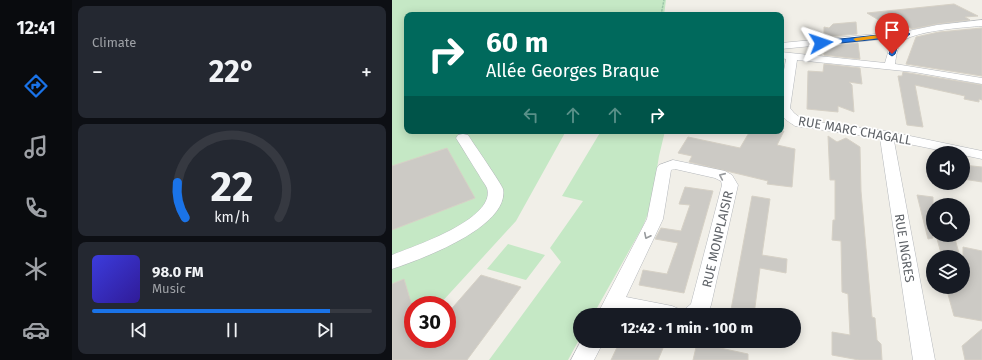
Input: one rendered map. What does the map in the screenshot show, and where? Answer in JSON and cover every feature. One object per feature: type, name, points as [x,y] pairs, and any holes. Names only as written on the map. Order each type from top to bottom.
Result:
[{"type":"street","points":[[784,46],[907,34],[982,23]]},
{"type":"street","points":[[889,66],[896,42],[902,36],[907,34]]},
{"type":"street","points":[[786,56],[889,66],[982,81]]},
{"type":"street","name":"RUE MARC CHAGALL","points":[[786,56],[784,108],[789,116],[805,124],[886,135],[982,155]]},
{"type":"street","name":"RUE INGRES","points":[[886,135],[924,360]]},
{"type":"street","points":[[392,262],[463,232],[478,222],[491,208],[496,195],[495,189],[464,138]]},
{"type":"street","name":"RUE MONPLAISIR","points":[[611,308],[655,219],[664,168],[679,165],[724,176],[727,178],[730,185],[700,308]]},
{"type":"street","points":[[582,360],[589,348]]},
{"type":"path","points":[[662,12],[664,0]]},
{"type":"green space","points":[[392,0],[666,0],[664,12],[404,12],[404,134],[564,134],[516,221],[447,296],[404,296],[404,343],[392,356]]},
{"type":"green space","points":[[599,134],[664,134],[659,156],[651,206],[643,226],[597,308],[573,308],[573,348],[575,348],[568,360],[489,360],[561,262],[550,248],[583,201],[562,196]]},
{"type":"green space","points":[[508,244],[545,255],[526,280],[487,269]]},
{"type":"building","points":[[954,4],[978,16],[965,17],[970,20],[912,29],[903,23],[887,25],[867,13]]},
{"type":"building","points":[[856,22],[857,34],[824,37],[824,27],[829,28],[833,24]]},
{"type":"building","points":[[982,28],[982,76],[906,64],[916,37],[939,32]]},
{"type":"building","points":[[858,43],[860,59],[824,55],[824,46]]},
{"type":"building","points":[[824,64],[860,68],[862,84],[849,82],[852,85],[854,112],[838,106],[838,112],[807,109],[808,71],[823,72]]},
{"type":"building","points":[[903,72],[982,85],[982,100],[979,99],[979,102],[964,99],[965,96],[915,85],[923,127],[907,125],[898,76],[902,76]]},
{"type":"building","points":[[748,134],[782,134],[777,145],[795,149],[792,187],[767,184],[768,181],[689,162],[692,156],[678,153],[688,137],[740,148]]},
{"type":"building","points":[[828,136],[837,142],[846,138],[860,147],[861,191],[872,317],[875,318],[877,340],[881,344],[882,360],[859,360],[832,355],[832,332],[850,335],[848,294],[842,292],[841,241],[832,240],[833,220],[835,220],[835,180],[830,180]]},
{"type":"building","points":[[447,148],[475,198],[392,230],[392,166]]},
{"type":"building","points":[[970,166],[982,167],[982,182],[970,180]]},
{"type":"building","points":[[685,187],[713,191],[684,293],[639,285],[643,270],[667,274],[678,243],[655,239],[661,228],[681,231],[690,205],[679,204]]},
{"type":"building","points":[[917,195],[933,197],[926,198],[926,231]]},
{"type":"building","points":[[752,196],[770,199],[762,255],[787,259],[786,273],[760,268],[755,308],[731,308]]},
{"type":"building","points":[[938,242],[956,242],[958,250],[940,250]]},
{"type":"building","points":[[963,247],[982,251],[982,321],[954,316],[948,294],[970,294],[970,250],[963,250]]},
{"type":"building","points":[[481,275],[521,287],[467,360],[392,360],[392,284],[404,279],[409,296],[404,296],[404,348],[456,348],[456,304]]},
{"type":"building","points":[[982,329],[982,360],[965,360],[962,346]]},
{"type":"building","points":[[617,348],[663,348],[658,360],[611,360]]},
{"type":"building","points":[[696,348],[720,348],[748,354],[748,360],[693,360]]},
{"type":"slow traffic","points":[[856,39],[878,37]]},
{"type":"route","points":[[821,43],[907,34],[902,36],[896,42],[892,54]]}]
